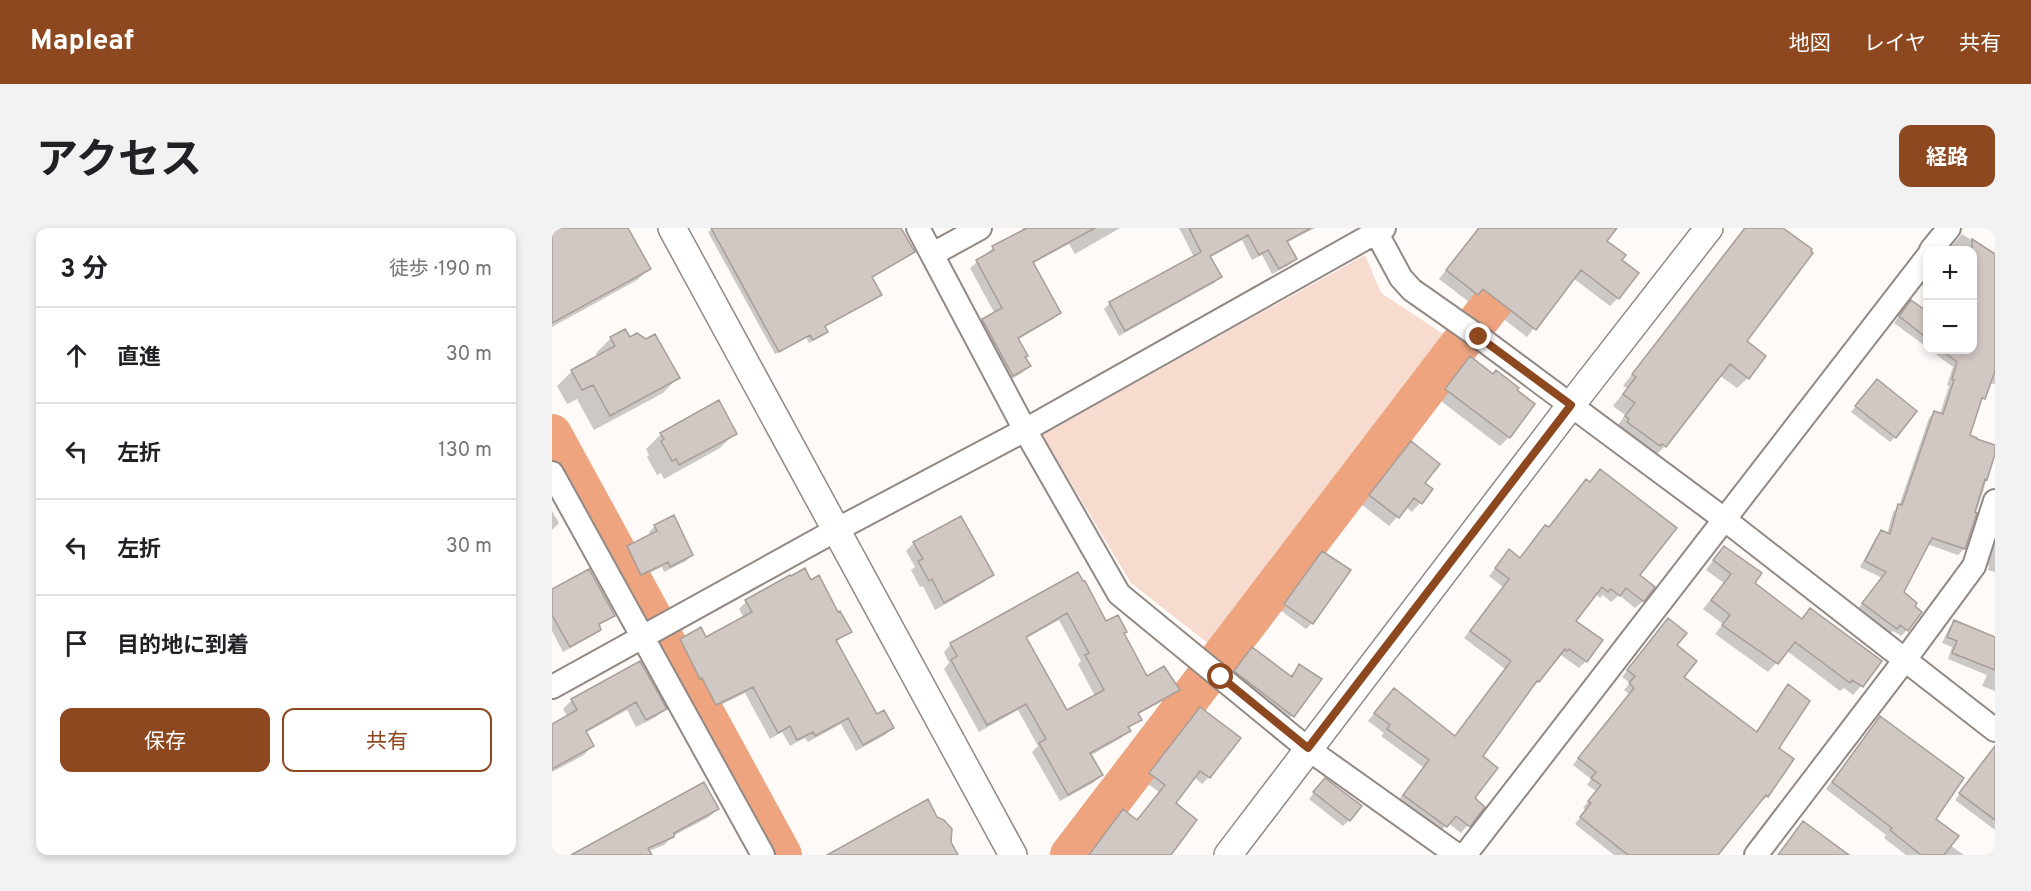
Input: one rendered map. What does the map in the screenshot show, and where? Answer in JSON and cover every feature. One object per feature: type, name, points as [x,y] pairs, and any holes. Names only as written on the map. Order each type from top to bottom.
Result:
[{"type":"street","points":[[672,228],[1013,855]]},
{"type":"street","points":[[918,228],[1025,430],[1119,594],[1308,748],[1457,855]]},
{"type":"street","points":[[933,254],[980,228]]},
{"type":"street","points":[[1228,855],[1709,228]]},
{"type":"street","points":[[1934,246],[1949,228]]},
{"type":"street","points":[[552,687],[836,530],[1025,430],[1379,229],[1401,278],[1412,290],[1724,519],[1995,730]]},
{"type":"street","points":[[1465,855],[1923,262]]},
{"type":"street","points":[[552,473],[653,631],[763,855]]},
{"type":"street","points":[[1756,855],[1974,566],[1995,501]]},
{"type":"shaded area","points":[[1365,255],[1381,293],[1451,339],[1214,648],[1131,583],[1042,435]]},
{"type":"building","points":[[552,228],[628,228],[651,269],[552,323]]},
{"type":"building","points":[[711,228],[901,228],[915,252],[872,277],[882,295],[825,326],[828,332],[813,340],[810,335],[779,352]]},
{"type":"building","points":[[1027,228],[1095,228],[1033,262],[1061,313],[1018,338],[1031,366],[1013,376],[982,319],[1002,308],[976,260],[994,250],[992,246]]},
{"type":"building","points":[[1189,228],[1311,228],[1287,241],[1297,259],[1279,269],[1268,250],[1259,255],[1248,235],[1210,256],[1222,277],[1125,331],[1109,302],[1201,252]]},
{"type":"building","points":[[1479,228],[1617,228],[1607,241],[1626,255],[1622,260],[1639,273],[1619,299],[1581,270],[1536,330],[1483,289],[1478,295],[1446,270]]},
{"type":"building","points":[[1745,228],[1783,228],[1812,249],[1813,253],[1747,341],[1766,356],[1749,379],[1730,364],[1666,447],[1662,444],[1660,446],[1627,422],[1629,419],[1625,416],[1635,403],[1623,394],[1636,377],[1632,374]]},
{"type":"building","points":[[1972,239],[1995,254],[1995,371],[1985,399],[1982,398],[1970,435],[1995,445],[1995,454],[1987,480],[1985,479],[1965,549],[1932,538],[1904,592],[1917,603],[1915,606],[1922,612],[1908,631],[1900,625],[1897,629],[1862,603],[1886,572],[1865,561],[1881,530],[1890,534],[1898,504],[1902,505],[1934,411],[1943,414],[1957,362],[1946,354],[1977,354],[1977,246],[1972,246]]},
{"type":"building","points":[[1911,300],[1923,308],[1923,335],[1899,316]]},
{"type":"building","points":[[625,329],[630,337],[637,333],[646,339],[655,334],[680,378],[610,416],[593,385],[582,390],[571,370],[615,346],[610,337]]},
{"type":"building","points":[[1470,356],[1493,374],[1496,370],[1535,404],[1510,438],[1445,389]]},
{"type":"building","points":[[1877,379],[1917,411],[1896,438],[1855,406]]},
{"type":"building","points":[[719,400],[737,434],[679,465],[676,459],[672,461],[661,441],[664,439],[660,433]]},
{"type":"building","points":[[1411,441],[1440,464],[1425,483],[1433,489],[1422,504],[1414,498],[1399,518],[1369,495]]},
{"type":"building","points":[[1600,469],[1677,528],[1640,575],[1655,587],[1644,602],[1626,588],[1620,596],[1611,589],[1608,592],[1602,587],[1576,621],[1603,640],[1587,662],[1569,649],[1567,651],[1565,649],[1539,682],[1537,681],[1483,756],[1498,768],[1475,798],[1485,807],[1470,827],[1456,816],[1447,827],[1403,795],[1429,760],[1387,729],[1390,725],[1374,713],[1394,688],[1455,736],[1511,661],[1470,631],[1509,579],[1495,568],[1509,549],[1520,558],[1545,525],[1549,527],[1586,479],[1590,482]]},
{"type":"building","points":[[674,515],[693,555],[670,567],[668,562],[641,575],[627,546],[657,531],[654,525]]},
{"type":"building","points":[[961,516],[994,575],[944,603],[932,579],[929,581],[918,561],[923,559],[913,542]]},
{"type":"building","points":[[1724,546],[1762,573],[1755,583],[1802,619],[1810,608],[1882,661],[1863,687],[1852,680],[1850,683],[1795,642],[1778,664],[1722,625],[1730,615],[1711,600],[1731,574],[1713,560]]},
{"type":"building","points":[[1322,551],[1351,570],[1313,624],[1284,604]]},
{"type":"building","points":[[805,568],[811,580],[819,575],[838,612],[840,611],[852,632],[836,640],[877,714],[884,710],[894,728],[863,745],[848,718],[815,736],[813,732],[797,740],[790,726],[778,733],[753,687],[716,705],[680,639],[701,627],[706,637],[752,612],[745,600]]},
{"type":"building","points":[[589,569],[615,616],[599,624],[601,630],[570,647],[552,615],[552,589]]},
{"type":"building","points":[[1078,572],[1106,621],[1118,615],[1127,632],[1124,633],[1147,676],[1164,666],[1180,690],[1138,713],[1142,720],[1128,727],[1131,731],[1090,753],[1103,775],[1068,795],[1039,743],[1046,739],[1026,704],[987,725],[951,660],[957,656],[950,643]],"holes":[[[1067,613],[1089,653],[1085,655],[1104,690],[1067,710],[1026,637]]]},
{"type":"building","points":[[1668,618],[1687,633],[1677,645],[1697,661],[1684,677],[1757,732],[1788,684],[1810,701],[1779,748],[1794,759],[1768,797],[1766,795],[1718,855],[1628,855],[1580,817],[1591,803],[1588,801],[1601,785],[1591,778],[1596,772],[1578,758],[1634,688],[1629,683],[1635,676],[1627,670]]},
{"type":"building","points":[[1954,620],[1995,637],[1995,670],[1952,653],[1957,641],[1947,637]]},
{"type":"building","points":[[1252,647],[1292,677],[1299,664],[1322,679],[1294,717],[1234,671]]},
{"type":"building","points":[[640,661],[667,709],[646,720],[636,702],[586,731],[594,746],[552,769],[552,724],[577,710],[571,699]]},
{"type":"building","points":[[1200,707],[1241,738],[1210,778],[1200,771],[1176,803],[1197,820],[1171,855],[1089,855],[1123,809],[1137,820],[1165,785],[1149,773]]},
{"type":"building","points":[[1880,716],[1964,778],[1936,819],[1959,836],[1944,855],[1921,855],[1890,830],[1892,828],[1832,782]]},
{"type":"building","points":[[1995,746],[1995,820],[1959,793]]},
{"type":"building","points":[[1325,778],[1362,806],[1350,821],[1313,792]]},
{"type":"building","points":[[704,782],[719,809],[674,833],[674,837],[648,848],[652,855],[571,855]]},
{"type":"building","points":[[928,799],[937,817],[944,820],[952,829],[951,842],[958,855],[827,855]]},
{"type":"building","points":[[1803,821],[1849,855],[1778,855]]},
{"type":"waterway","points":[[1070,855],[1551,228]]},
{"type":"waterway","points":[[552,434],[782,855]]},
{"type":"route","points":[[1221,677],[1308,748],[1571,405],[1479,337]]}]
